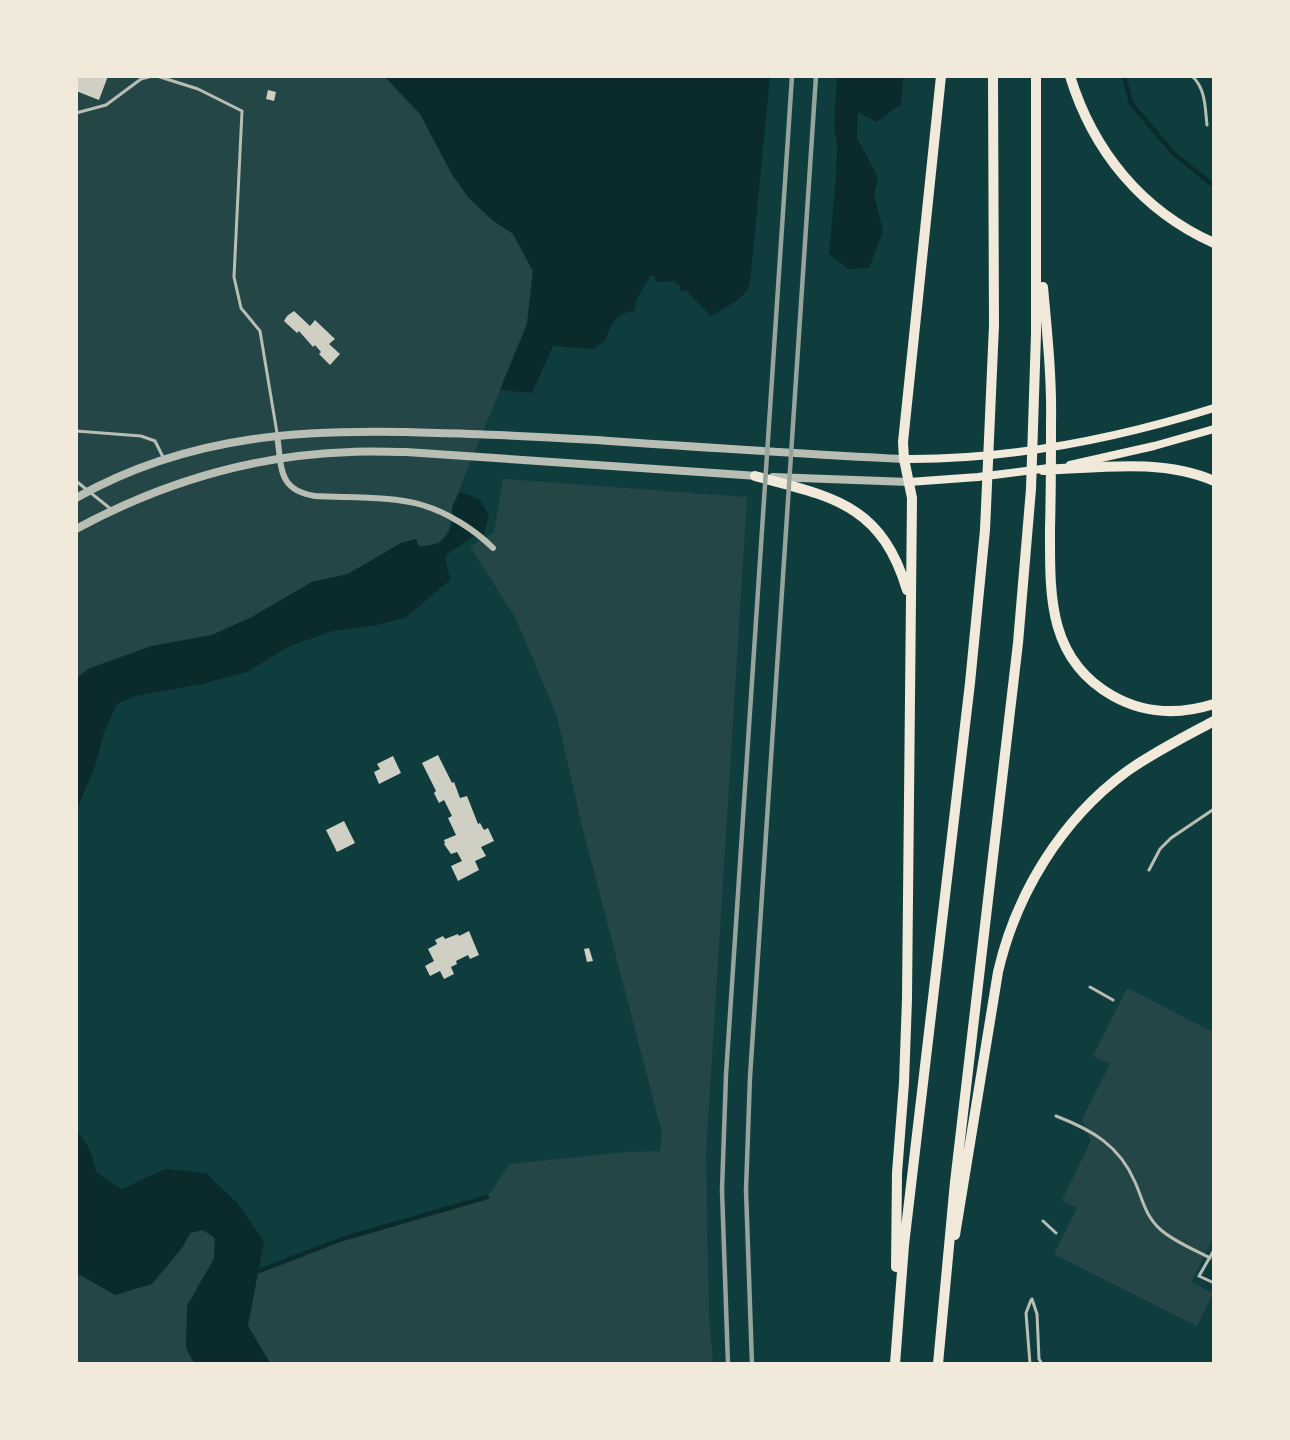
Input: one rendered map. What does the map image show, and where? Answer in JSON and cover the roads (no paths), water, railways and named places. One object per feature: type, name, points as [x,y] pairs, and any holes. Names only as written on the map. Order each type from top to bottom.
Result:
[{"type":"highway","points":[[896,1348],[897,1173],[904,1083],[906,1010],[912,498],[903,442],[941,76]]},
{"type":"highway","points":[[895,1364],[905,1235],[970,682],[984,540],[994,325],[993,76]]},
{"type":"highway","points":[[938,1364],[955,1182],[1023,592],[1034,436],[1037,230],[1036,76]]},
{"type":"highway","points":[[1070,76],[1095,137],[1121,174],[1136,191],[1168,218],[1214,243]]},
{"type":"highway","points":[[1037,230],[1050,375],[1050,583],[1054,618],[1060,635],[1067,651],[1089,680],[1120,700],[1137,707],[1172,712],[1188,711],[1214,704]]},
{"type":"highway","points":[[1043,470],[1074,466],[1162,469],[1195,474],[1214,481]]},
{"type":"highway","points":[[755,476],[799,483],[846,504],[878,530],[894,554],[910,600]]},
{"type":"highway","points":[[939,1336],[998,972],[1002,952],[1016,914],[1034,877],[1058,842],[1096,797],[1153,754],[1214,721]]},
{"type":"main road","points":[[904,459],[945,460],[1011,454],[1077,444],[1149,427],[1214,408]]},
{"type":"main road","points":[[1074,466],[1214,429]]},
{"type":"main road","points":[[909,482],[1043,470]]},
{"type":"street","points":[[76,498],[164,459],[220,443],[277,435],[339,431],[537,436],[904,459]]},
{"type":"street","points":[[277,435],[285,481],[297,492],[315,496],[420,504],[450,517],[484,539],[493,548]]},
{"type":"street","points":[[76,529],[112,510],[184,481],[280,459],[351,452],[406,452],[755,476]]},
{"type":"street","points":[[799,483],[909,482]]},
{"type":"lane","points":[[76,113],[106,105],[141,79],[154,76],[198,89],[242,111],[234,277],[241,308],[260,331],[277,435]]},
{"type":"lane","points":[[1192,76],[1198,81],[1204,98],[1207,124]]},
{"type":"lane","points":[[76,430],[141,436],[155,441],[164,459]]},
{"type":"lane","points":[[76,481],[112,510]]},
{"type":"lane","points":[[1149,870],[1160,849],[1170,838],[1214,809]]},
{"type":"lane","points":[[1090,987],[1113,1000]]},
{"type":"lane","points":[[1056,1116],[1080,1125],[1110,1144],[1125,1162],[1136,1184],[1144,1209],[1160,1230],[1210,1257]]},
{"type":"lane","points":[[1042,1221],[1056,1233]]},
{"type":"lane","points":[[1214,1250],[1199,1276],[1214,1283]]},
{"type":"lane","points":[[1030,1364],[1026,1313],[1032,1299],[1037,1314],[1039,1359],[1042,1364]]},
{"type":"waterway","points":[[1124,76],[1131,103],[1173,153],[1214,186]]},
{"type":"waterway","points":[[259,1271],[342,1239],[487,1197]]},
{"type":"railway","points":[[728,1364],[722,1190],[726,1075],[792,76]]},
{"type":"railway","points":[[752,1364],[746,1190],[750,1077],[816,76]]}]
